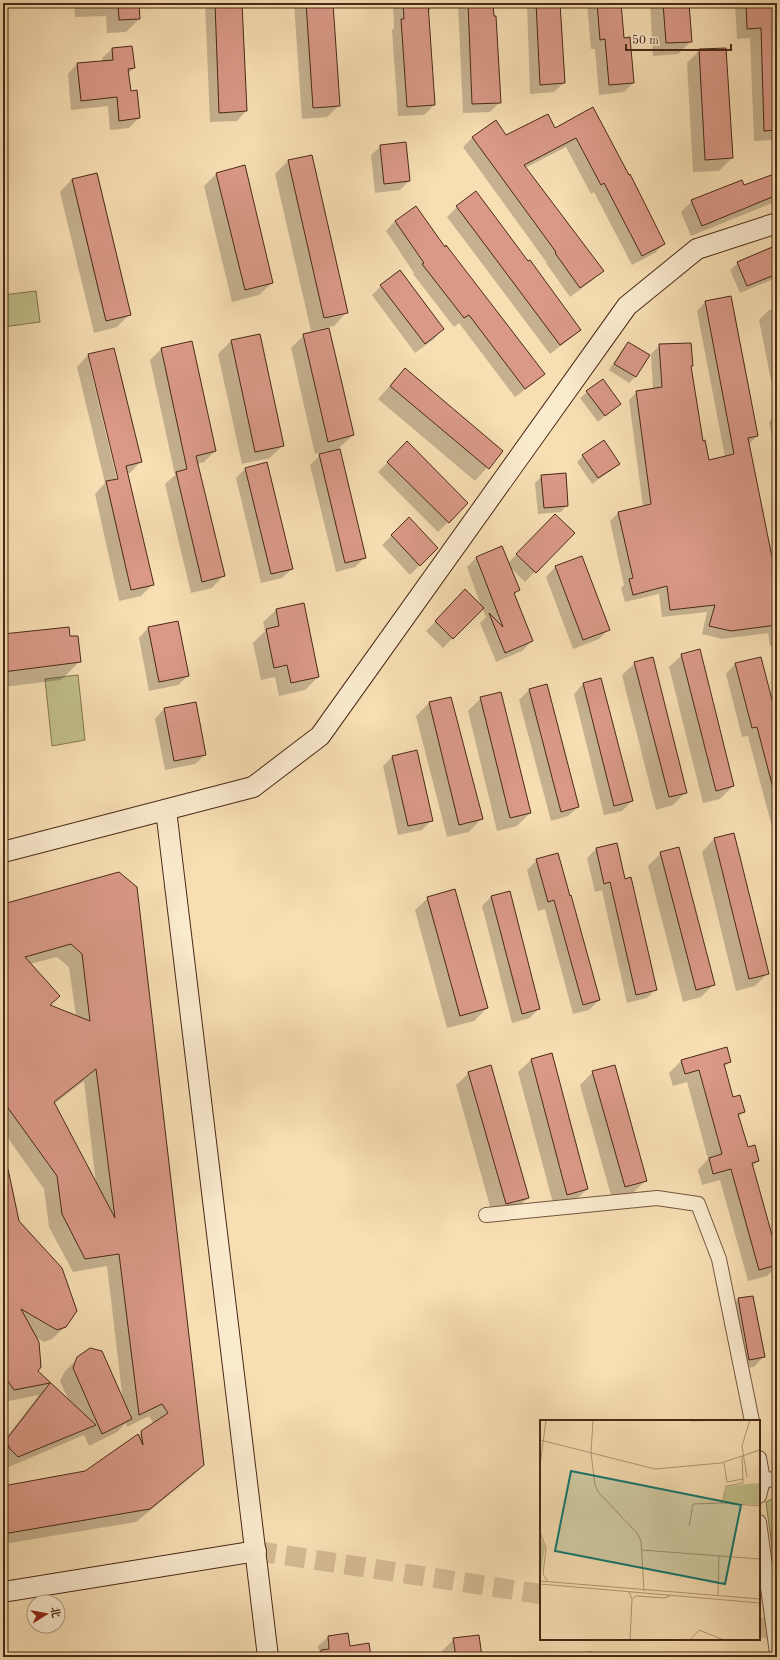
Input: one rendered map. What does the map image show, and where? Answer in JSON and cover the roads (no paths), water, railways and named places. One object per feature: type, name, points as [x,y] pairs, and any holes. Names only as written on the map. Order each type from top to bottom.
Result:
[{"type":"street","points":[[3,852],[253,787],[320,736],[627,306],[697,249],[777,223]]},
{"type":"street","points":[[166,810],[268,1657]]},
{"type":"street","points":[[486,1215],[656,1198],[698,1204],[719,1259],[752,1420]]},
{"type":"street","points":[[760,1460],[770,1480],[760,1495]]},
{"type":"street","points":[[760,1529],[777,1653]]},
{"type":"street","points":[[3,1592],[256,1551]]},
{"type":"tunnel","points":[[256,1551],[540,1594]]},
{"type":"tunnel","points":[[760,1627],[777,1630]]}]
